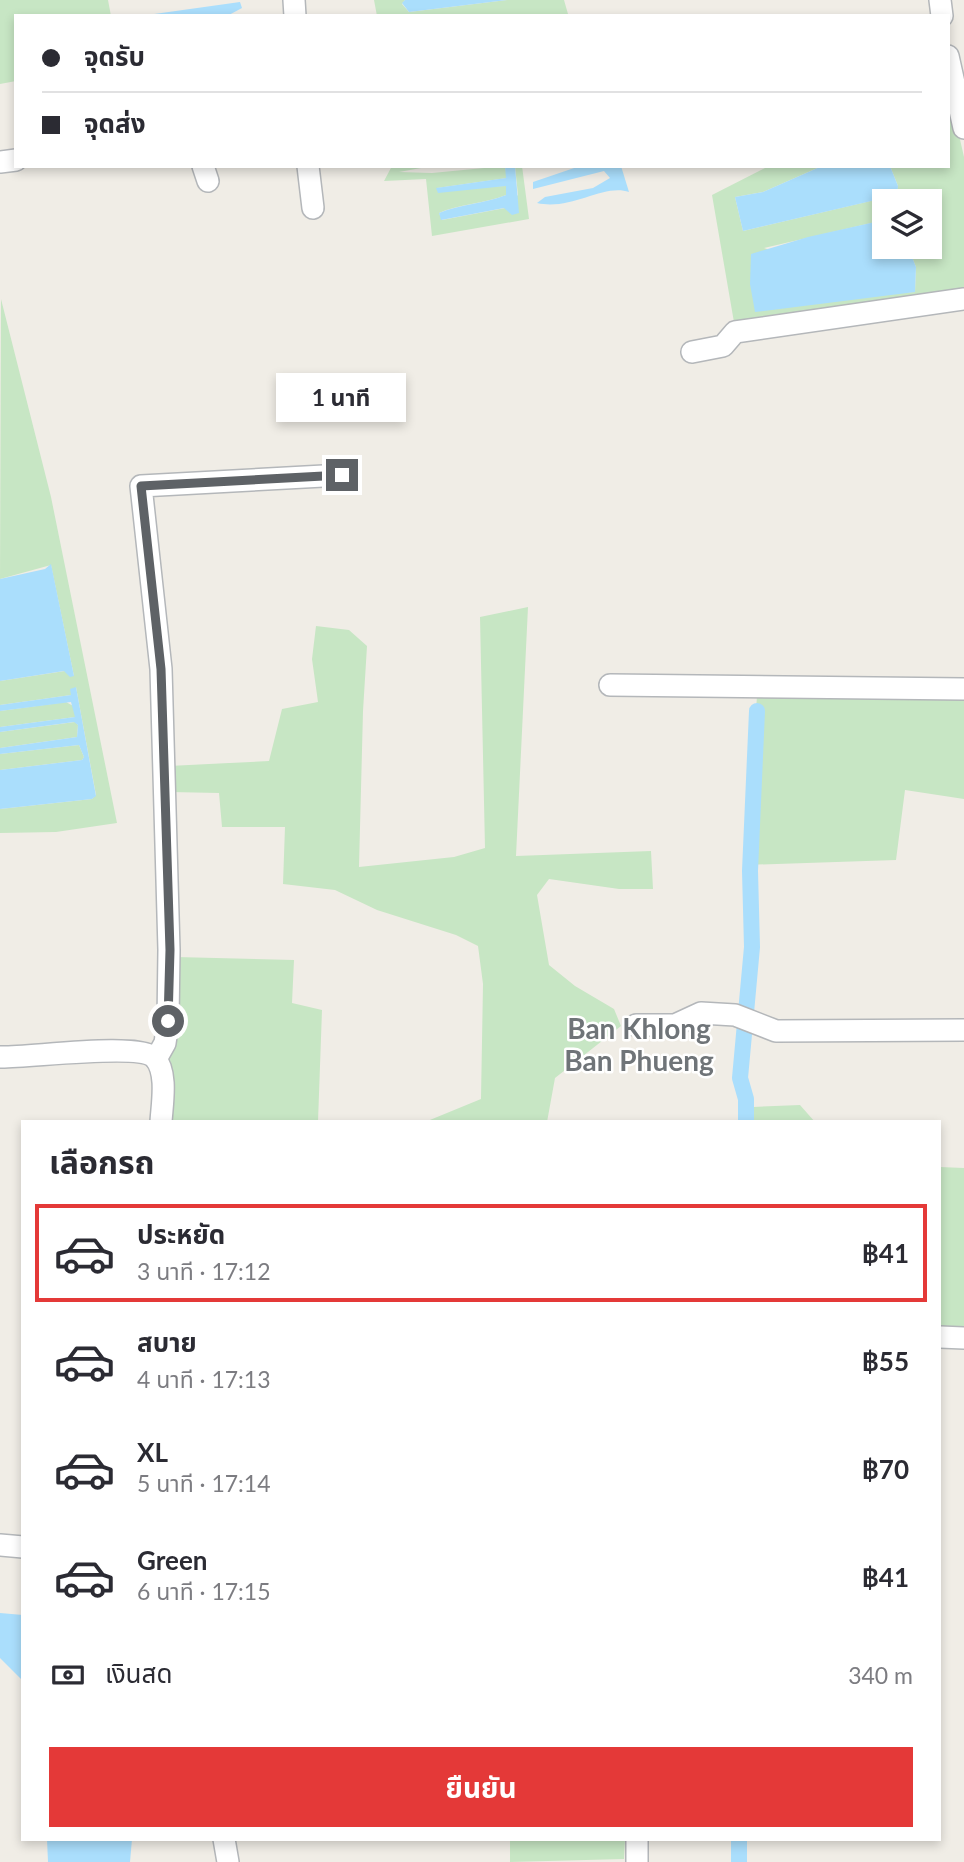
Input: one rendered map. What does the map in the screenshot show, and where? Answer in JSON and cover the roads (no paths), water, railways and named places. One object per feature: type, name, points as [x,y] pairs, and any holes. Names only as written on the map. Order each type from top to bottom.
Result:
[{"type":"street","points":[[950,65],[964,128]]},
{"type":"street","points":[[308,168],[313,208]]},
{"type":"street","points":[[692,352],[723,346],[735,332],[964,299]]},
{"type":"street","points":[[161,1120],[163,1087],[156,1059],[165,1043],[170,950],[161,669],[141,486],[342,475]]},
{"type":"street","points":[[610,685],[964,689]]},
{"type":"street","points":[[636,1025],[675,1025],[701,1013],[751,1022],[776,1031],[964,1030]]},
{"type":"street","points":[[0,1057],[35,1058],[128,1050],[145,1052],[156,1059]]},
{"type":"street","points":[[941,1337],[964,1338]]},
{"type":"street","points":[[0,1545],[21,1546]]},
{"type":"street","points":[[224,1841],[228,1862]]},
{"type":"street","points":[[637,1841],[637,1862]]},
{"type":"water","points":[[405,0],[507,0],[409,12],[402,3]]},
{"type":"water","points":[[240,2],[242,8],[231,14],[154,14]]},
{"type":"water","points":[[505,168],[515,168],[519,213],[512,215],[504,208],[441,220],[439,213],[506,195],[506,186],[438,193],[436,188],[506,178]]},
{"type":"water","points":[[574,168],[622,168],[629,192],[609,191],[562,203],[537,203],[545,197],[593,188],[610,178],[604,171],[533,189],[533,182]]},
{"type":"water","points":[[817,168],[891,168],[898,186],[898,189],[872,189],[872,201],[743,231],[735,197],[763,192]]},
{"type":"water","points":[[872,223],[872,259],[913,259],[916,267],[915,292],[755,312],[750,284],[751,254],[808,237]]},
{"type":"water","points":[[51,564],[74,676],[70,677],[64,671],[0,681],[0,579],[45,569]]},
{"type":"water","points":[[76,687],[96,796],[92,799],[0,809],[0,770],[82,760],[84,757],[79,745],[0,754],[0,748],[77,737],[78,725],[74,722],[0,732],[0,727],[75,717],[71,702],[0,711],[0,705],[71,695],[70,689]]},
{"type":"water","points":[[0,1613],[21,1615],[21,1679],[0,1658]]},
{"type":"water","points":[[47,1841],[132,1841],[130,1862],[48,1862]]},
{"type":"waterway","points":[[746,1120],[746,1099],[740,1078],[752,947],[750,871],[757,711]]},
{"type":"waterway","points":[[739,1841],[739,1862]]},
{"type":"district","name":"Ban Khlong Ban Phueng","points":[[639,1045]]}]
